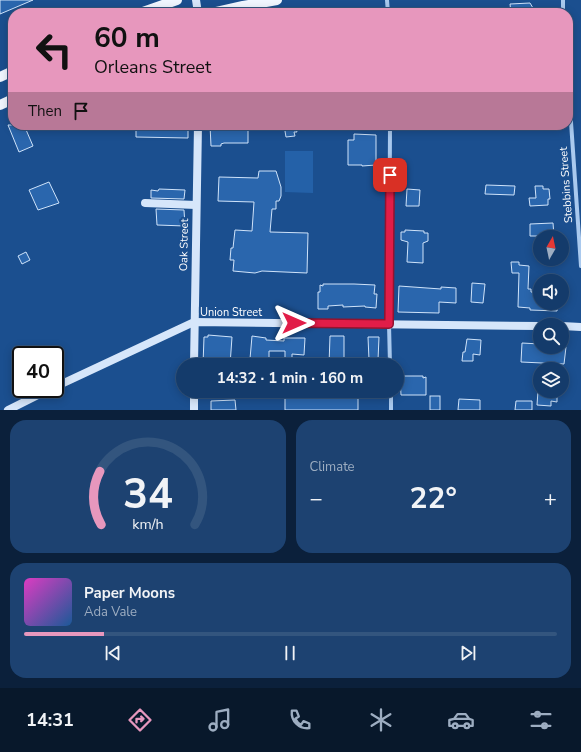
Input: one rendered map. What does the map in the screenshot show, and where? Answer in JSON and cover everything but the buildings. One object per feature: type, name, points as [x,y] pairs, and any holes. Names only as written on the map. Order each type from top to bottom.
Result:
[{"type":"main road","points":[[154,8],[177,0]]},
{"type":"main road","points":[[234,8],[277,0]]},
{"type":"street","name":"Oak Street","points":[[194,358],[198,130]]},
{"type":"street","points":[[390,130],[390,358]]},
{"type":"street","name":"Stebbins Street","points":[[572,130],[581,266]]},
{"type":"street","points":[[145,203],[196,204]]},
{"type":"street","name":"Union Street","points":[[64,383],[194,322],[533,326]]},
{"type":"street","points":[[569,326],[581,326]]},
{"type":"street","points":[[8,410],[32,398]]},
{"type":"street","points":[[194,398],[194,410]]},
{"type":"street","points":[[391,398],[391,410]]},
{"type":"shaded area","points":[[285,151],[313,151],[313,193],[285,192]]},
{"type":"route","points":[[294,323],[389,324],[390,175]]}]
